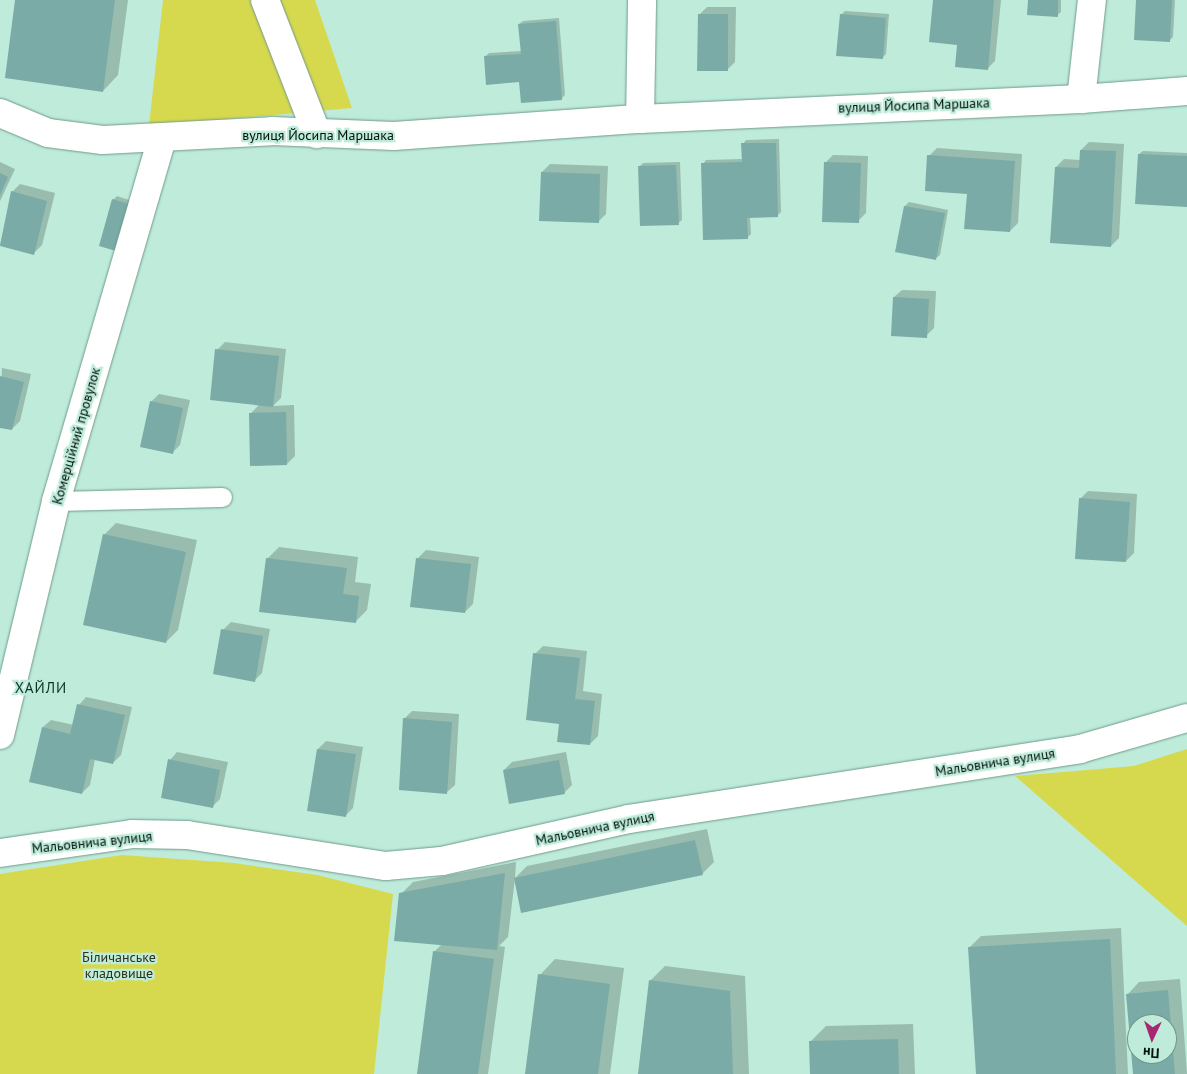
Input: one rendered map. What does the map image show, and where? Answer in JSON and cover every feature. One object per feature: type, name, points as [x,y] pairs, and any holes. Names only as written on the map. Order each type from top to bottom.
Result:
[{"type":"street","points":[[265,0],[317,134]]},
{"type":"street","points":[[640,119],[642,0]]},
{"type":"street","points":[[1081,99],[1092,0]]},
{"type":"street","name":"вулиця Йосипа Маршака","points":[[0,113],[48,133],[103,140],[162,139],[272,131],[394,136],[640,119],[1081,99],[1187,91]]},
{"type":"street","name":"Комерційний провулок","points":[[0,735],[56,501],[162,139]]},
{"type":"street","name":"Мальовнича вулиця","points":[[0,852],[132,834],[187,835],[386,866],[442,861],[629,819],[1080,749],[1186,718]]},
{"type":"lane","points":[[56,501],[222,497]]},
{"type":"green space","points":[[163,0],[315,0],[352,108],[149,126]]},
{"type":"green space","points":[[1187,749],[1187,926],[1015,776],[1134,766]]},
{"type":"green space","name":"Біличанське кладовище","points":[[122,855],[234,863],[317,875],[393,894],[374,1074],[0,1074],[0,874]]},
{"type":"building","points":[[15,0],[115,0],[103,92],[5,78]]},
{"type":"building","points":[[933,0],[994,0],[988,70],[955,67],[957,45],[929,42]]},
{"type":"building","points":[[1028,0],[1058,0],[1058,17],[1027,15]]},
{"type":"building","points":[[1136,0],[1172,0],[1170,42],[1134,40]]},
{"type":"building","points":[[698,14],[728,14],[728,71],[697,71]]},
{"type":"building","points":[[840,14],[886,18],[883,59],[836,56]]},
{"type":"building","points":[[556,21],[562,100],[521,103],[519,82],[486,85],[484,56],[521,54],[518,24]]},
{"type":"building","points":[[741,143],[776,143],[778,217],[747,218],[748,239],[703,240],[701,163],[742,162]]},
{"type":"building","points":[[1080,150],[1116,151],[1111,247],[1050,243],[1055,167],[1079,168]]},
{"type":"building","points":[[1138,154],[1187,156],[1187,207],[1135,204]]},
{"type":"building","points":[[927,155],[1015,161],[1010,232],[964,229],[967,194],[925,191]]},
{"type":"building","points":[[824,162],[861,163],[859,223],[822,222]]},
{"type":"building","points":[[676,165],[679,225],[640,226],[638,166]]},
{"type":"building","points":[[541,172],[600,174],[599,223],[539,221]]},
{"type":"building","points":[[0,173],[8,177],[0,195]]},
{"type":"building","points":[[11,191],[47,201],[34,255],[0,246]]},
{"type":"building","points":[[112,199],[129,204],[116,251],[99,246]]},
{"type":"building","points":[[904,206],[945,213],[936,260],[895,252]]},
{"type":"building","points":[[893,297],[929,299],[927,338],[891,336]]},
{"type":"building","points":[[215,349],[279,356],[273,407],[210,400]]},
{"type":"building","points":[[0,376],[24,382],[12,430],[0,428]]},
{"type":"building","points":[[150,401],[183,408],[173,454],[140,447]]},
{"type":"building","points":[[286,412],[287,465],[250,466],[249,413]]},
{"type":"building","points":[[1079,498],[1130,502],[1126,562],[1075,559]]},
{"type":"building","points":[[103,534],[186,552],[166,643],[83,625]]},
{"type":"building","points":[[266,558],[347,568],[343,594],[359,596],[356,623],[259,612]]},
{"type":"building","points":[[416,558],[471,564],[465,613],[410,607]]},
{"type":"building","points":[[221,629],[263,636],[255,682],[213,674]]},
{"type":"building","points":[[533,653],[580,658],[575,699],[595,701],[590,745],[557,742],[559,724],[526,720]]},
{"type":"building","points":[[77,704],[125,715],[113,764],[90,759],[82,794],[29,782],[42,727],[70,734]]},
{"type":"building","points":[[403,718],[452,722],[447,794],[399,790]]},
{"type":"building","points":[[317,749],[356,754],[346,817],[307,811]]},
{"type":"building","points":[[168,759],[220,770],[213,808],[161,798]]},
{"type":"building","points":[[559,760],[565,794],[509,804],[503,770]]},
{"type":"building","points":[[695,840],[703,875],[521,913],[514,878]]},
{"type":"building","points":[[505,873],[497,950],[394,941],[399,893]]},
{"type":"building","points":[[1110,939],[1116,1074],[976,1074],[968,947]]},
{"type":"building","points":[[433,951],[494,959],[478,1074],[417,1074]]},
{"type":"building","points":[[538,974],[610,984],[598,1074],[525,1074]]},
{"type":"building","points":[[649,980],[730,991],[733,1074],[638,1074]]},
{"type":"building","points":[[1168,990],[1170,1014],[1128,1014],[1126,994]]},
{"type":"building","points":[[898,1039],[899,1074],[810,1074],[809,1041]]},
{"type":"building","points":[[1132,1064],[1174,1064],[1175,1074],[1133,1074]]},
{"type":"district","name":"ХАЙЛИ","points":[[41,688]]}]
